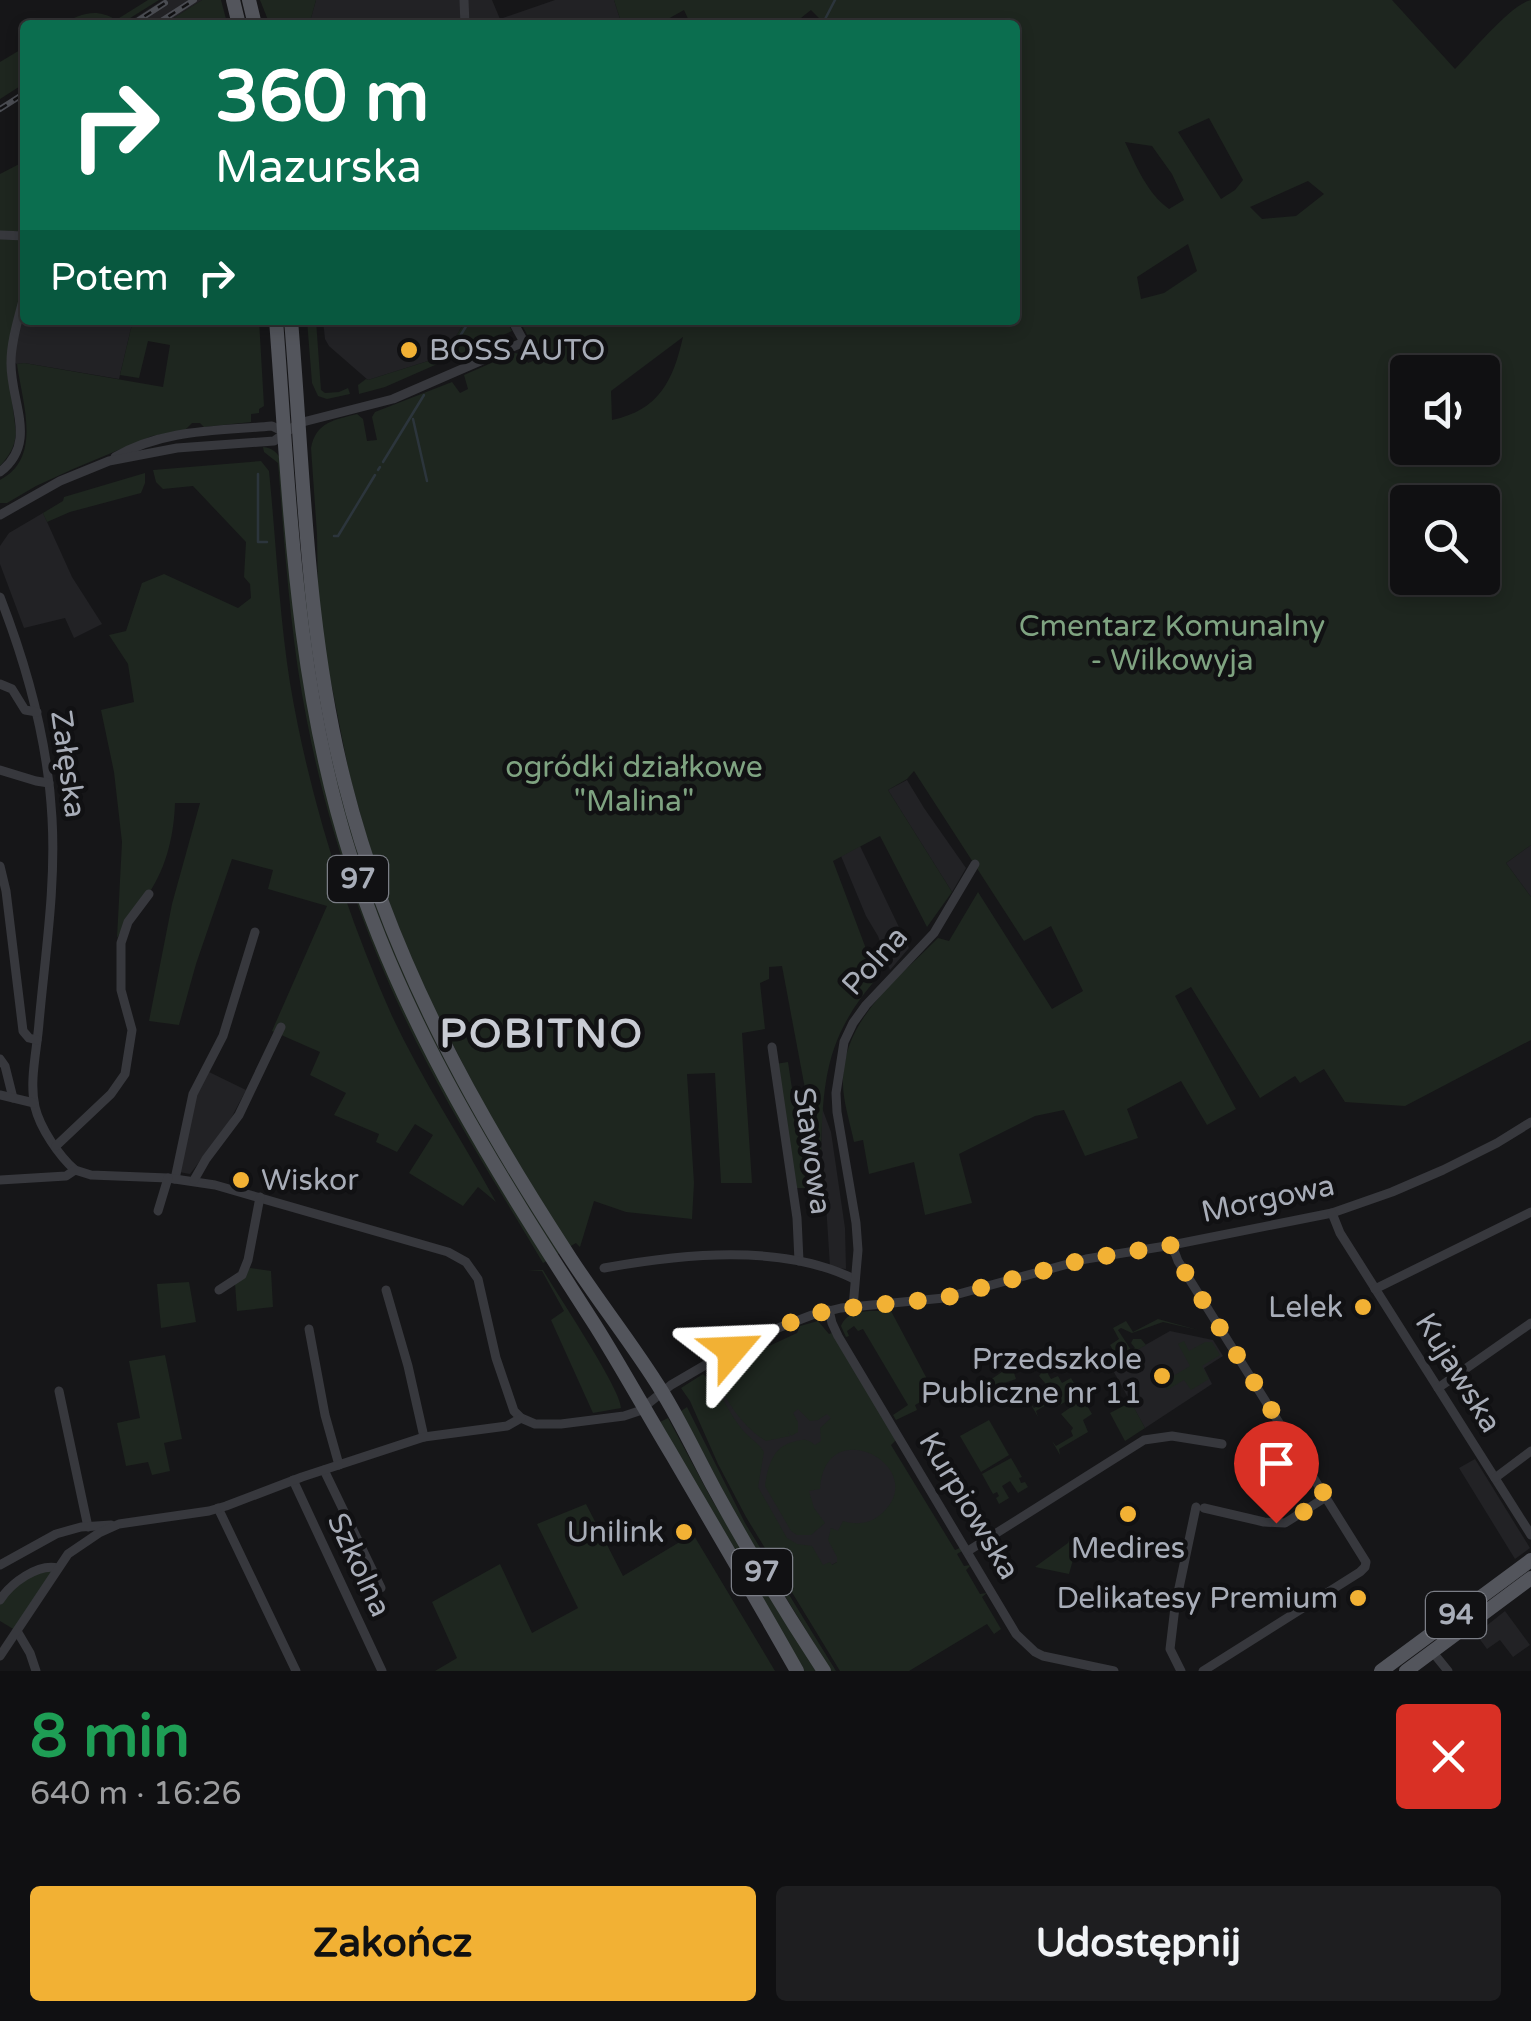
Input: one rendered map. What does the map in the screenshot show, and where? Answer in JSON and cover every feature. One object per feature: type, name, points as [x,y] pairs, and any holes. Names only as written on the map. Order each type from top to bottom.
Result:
[{"type":"main road","name":"97","points":[[276,325],[298,606],[311,695],[332,793],[364,900],[401,991],[474,1132],[644,1408],[797,1671]]},
{"type":"main road","name":"97","points":[[291,325],[314,611],[325,690],[345,786],[383,906],[430,1018],[474,1101],[568,1256],[662,1392],[757,1564],[824,1671]]},
{"type":"main road","name":"94","points":[[1381,1671],[1531,1560]]},
{"type":"main road","name":"94","points":[[1406,1671],[1531,1578]]},
{"type":"street","points":[[0,472],[16,456],[20,440],[10,359],[20,314]]},
{"type":"street","points":[[0,515],[139,444],[160,438],[272,426],[284,432],[299,423],[393,400],[524,342],[515,325]]},
{"type":"street","name":"Załęska","points":[[0,597],[5,623],[38,712],[49,783],[53,870],[34,1103],[56,1146],[76,1170]]},
{"type":"street","points":[[0,684],[14,692],[25,710],[38,712]]},
{"type":"street","points":[[0,770],[49,783]]},
{"type":"street","name":"Polna","points":[[853,1306],[858,1261],[856,1223],[836,1093],[844,1042],[866,1004],[934,933],[974,864]]},
{"type":"street","points":[[0,866],[23,1031],[37,1040]]},
{"type":"street","points":[[56,1146],[111,1094],[125,1074],[132,1030],[121,990],[121,944],[128,922],[149,894]]},
{"type":"street","points":[[158,1211],[172,1178],[194,1094],[223,1036],[255,932]]},
{"type":"street","points":[[194,1180],[240,1115],[281,1027]]},
{"type":"street","name":"Stawowa","points":[[772,1047],[798,1218],[799,1261]]},
{"type":"street","points":[[0,1059],[8,1073],[13,1098]]},
{"type":"street","points":[[0,1096],[34,1103]]},
{"type":"street","name":"Morgowa","points":[[644,1408],[705,1365],[796,1320],[853,1306],[944,1298],[1086,1259],[1332,1213],[1443,1170],[1531,1122]]},
{"type":"street","points":[[0,1180],[66,1176],[76,1170],[91,1175],[194,1180],[448,1252],[466,1262],[480,1284],[508,1398],[522,1418],[536,1424],[561,1424],[624,1416],[644,1408]]},
{"type":"street","points":[[220,1290],[238,1279],[246,1268],[260,1197]]},
{"type":"street","name":"Kujawska","points":[[1375,1288],[1531,1212]]},
{"type":"street","name":"Kujawska","points":[[1332,1213],[1340,1234],[1531,1536]]},
{"type":"street","points":[[1172,1245],[1178,1261],[1364,1556],[1365,1567],[1203,1671]]},
{"type":"street","points":[[604,1268],[753,1254],[799,1261],[854,1279]]},
{"type":"street","points":[[386,1290],[424,1438]]},
{"type":"street","name":"Kurpiowska","points":[[829,1310],[838,1336],[1016,1634],[1035,1652],[1053,1659],[1114,1671]]},
{"type":"street","points":[[1438,1388],[1531,1323]]},
{"type":"street","points":[[309,1330],[339,1465]]},
{"type":"street","points":[[59,1391],[88,1527]]},
{"type":"street","points":[[0,1565],[56,1534],[218,1508],[424,1438],[507,1426],[522,1418]]},
{"type":"street","points":[[968,1551],[1144,1440],[1172,1436],[1222,1444]]},
{"type":"street","points":[[1494,1478],[1531,1451]]},
{"type":"street","points":[[324,1470],[382,1588]]},
{"type":"street","name":"Szkolna","points":[[293,1480],[382,1671]]},
{"type":"street","points":[[1181,1671],[1170,1649],[1175,1607],[1200,1508],[1264,1522],[1285,1522],[1326,1497]]},
{"type":"street","points":[[218,1508],[296,1671]]},
{"type":"street","points":[[0,1656],[68,1554],[119,1524]]},
{"type":"street","points":[[0,1600],[13,1585],[38,1570],[58,1568]]},
{"type":"street","points":[[17,1631],[36,1671]]},
{"type":"street","points":[[1419,1643],[1433,1652],[1448,1671]]},
{"type":"shaded area","points":[[163,0],[202,0],[171,20],[132,20]]},
{"type":"shaded area","points":[[316,0],[492,0],[500,19],[555,0],[614,0],[620,20],[310,20]]},
{"type":"shaded area","points":[[20,297],[20,325],[132,325],[119,379],[17,364],[7,359]]},
{"type":"shaded area","points":[[324,325],[463,325],[444,356],[368,380],[325,339]]},
{"type":"shaded area","points":[[43,513],[72,577],[102,624],[74,638],[65,618],[24,628],[0,564],[0,546],[9,533]]},
{"type":"shaded area","points":[[907,780],[966,868],[952,892],[888,790]]},
{"type":"shaded area","points":[[1531,845],[1531,897],[1506,863]]},
{"type":"shaded area","points":[[860,846],[909,948],[890,970],[841,856]]},
{"type":"shaded area","points":[[209,1072],[246,1090],[228,1124],[190,1174],[179,1172],[196,1096]]},
{"type":"shaded area","points":[[822,1108],[831,1132],[845,1228],[846,1269],[830,1267],[818,1158]]},
{"type":"shaded area","points":[[811,1327],[928,1511],[805,1580],[739,1467],[710,1385]]},
{"type":"shaded area","name":"Przedszkole Publiczne nr 11","points":[[1170,1331],[1213,1340],[1223,1356],[1204,1368],[1212,1384],[1145,1428],[1110,1365]]},
{"type":"shaded area","points":[[1475,1459],[1530,1548],[1515,1559],[1459,1468]]},
{"type":"shaded area","points":[[1505,1611],[1530,1645],[1513,1657],[1500,1640],[1487,1649],[1476,1634]]},
{"type":"green space","points":[[148,0],[159,0],[127,20],[116,20]]},
{"type":"green space","points":[[202,0],[221,0],[226,19],[225,20],[171,20]]},
{"type":"green space","points":[[260,0],[316,0],[310,20],[268,20]]},
{"type":"green space","points":[[614,0],[1392,0],[1455,69],[1502,19],[1531,0],[1531,845],[1506,863],[1531,897],[1531,1040],[1405,1106],[1345,1102],[1324,1069],[1300,1083],[1295,1076],[1260,1098],[1191,987],[1175,996],[1236,1109],[1207,1125],[1181,1081],[1127,1109],[1138,1138],[1085,1156],[1064,1110],[1035,1116],[959,1154],[972,1203],[925,1215],[914,1162],[869,1174],[863,1140],[854,1142],[843,1079],[846,1057],[863,1018],[938,938],[949,941],[978,892],[1052,1009],[1083,991],[1051,926],[1024,941],[914,771],[888,790],[952,892],[927,927],[880,836],[833,861],[877,978],[847,1020],[830,1061],[821,1157],[818,1158],[782,966],[769,967],[769,979],[760,983],[765,1029],[742,1033],[752,1183],[721,1183],[715,1073],[687,1074],[694,1183],[692,1219],[626,1212],[594,1201],[580,1247],[576,1243],[569,1247],[495,1126],[421,983],[376,869],[381,867],[380,854],[372,857],[349,773],[325,652],[318,598],[313,439],[327,423],[357,414],[363,419],[367,441],[377,440],[372,417],[375,412],[452,382],[460,393],[468,389],[464,375],[514,353],[522,354],[528,363],[540,358],[522,325],[1020,325],[1020,20],[818,20],[811,10],[798,20],[689,20],[684,10],[666,20],[620,20]],"holes":[[[1209,118],[1243,180],[1221,199],[1178,132]],[[1125,142],[1152,146],[1184,200],[1169,209],[1148,187]],[[1308,181],[1324,194],[1296,216],[1262,219],[1250,207]],[[1188,244],[1197,271],[1164,293],[1141,299],[1137,277]],[[683,337],[669,380],[661,391],[642,409],[612,420],[611,391]]]},
{"type":"green space","points":[[88,13],[116,20],[70,20]]},
{"type":"green space","points":[[20,50],[20,86],[0,99],[0,62]]},
{"type":"green space","points":[[20,164],[20,231],[0,231],[0,174]]},
{"type":"green space","points":[[0,239],[20,240],[20,297],[7,359],[16,433],[11,451],[0,466]]},
{"type":"green space","points":[[132,325],[259,325],[264,406],[259,413],[251,414],[251,422],[204,427],[192,423],[185,430],[152,436],[0,503],[0,480],[22,458],[26,444],[17,364],[163,387],[170,345],[148,341],[139,378],[120,375]]},
{"type":"green space","points":[[307,325],[316,325],[321,390],[339,392],[348,388],[350,394],[327,399],[318,396],[312,383]]},
{"type":"green space","points":[[463,325],[509,325],[512,331],[385,387],[359,394],[358,385],[366,379],[444,356]]},
{"type":"green space","points":[[263,447],[275,451],[282,462],[298,648],[377,948],[547,1261],[543,1263],[428,1065],[355,898],[328,810],[307,721],[292,625],[278,463]]},
{"type":"green space","points":[[261,461],[269,471],[290,683],[307,768],[330,852],[392,1016],[496,1202],[478,1187],[463,1206],[409,1173],[433,1135],[415,1124],[397,1152],[376,1142],[379,1134],[334,1115],[346,1093],[310,1075],[320,1052],[272,1031],[327,906],[268,889],[273,870],[232,859],[179,1025],[149,1021],[172,904],[200,803],[175,803],[171,838],[161,872],[117,938],[122,842],[114,772],[101,710],[134,702],[128,664],[109,635],[126,631],[142,583],[164,574],[238,608],[251,598],[250,584],[244,577],[246,542],[193,486],[163,489],[153,470]]},
{"type":"green space","points":[[145,473],[141,493],[47,522],[43,513],[64,497]]},
{"type":"green space","points":[[301,558],[321,694],[374,897],[560,1253],[556,1255],[466,1108],[396,965],[361,873],[334,779],[305,614]]},
{"type":"green space","points":[[788,1062],[807,1188],[795,1188],[775,1064]]},
{"type":"green space","points":[[250,1268],[271,1271],[273,1307],[237,1311],[235,1283]]},
{"type":"green space","points":[[527,1270],[543,1270],[600,1362],[621,1408],[593,1413],[551,1320],[564,1311],[542,1271]]},
{"type":"green space","points":[[189,1282],[196,1322],[161,1328],[157,1284]]},
{"type":"green space","points":[[891,1311],[935,1394],[915,1405],[917,1410],[896,1420],[893,1415],[908,1405],[863,1329],[858,1331],[854,1326],[846,1337],[841,1326],[856,1313]]},
{"type":"green space","points":[[1158,1319],[1198,1330],[1163,1322],[1132,1333],[1121,1328],[1118,1330],[1131,1350],[1135,1348],[1133,1339],[1141,1339],[1146,1345],[1119,1360],[1110,1345],[1119,1339],[1113,1328],[1126,1321],[1133,1332]]},
{"type":"green space","points":[[818,1321],[832,1333],[896,1440],[891,1445],[955,1550],[962,1551],[957,1554],[964,1566],[971,1565],[966,1570],[980,1594],[987,1593],[982,1597],[1001,1629],[994,1634],[987,1624],[909,1671],[840,1671],[746,1517],[681,1388],[703,1374],[709,1380],[741,1428],[764,1452],[758,1487],[787,1538],[812,1546],[823,1565],[832,1565],[837,1557],[828,1540],[831,1528],[838,1531],[843,1521],[871,1520],[880,1515],[893,1497],[895,1480],[887,1465],[856,1450],[839,1453],[826,1465],[820,1489],[809,1491],[814,1508],[825,1523],[811,1535],[797,1535],[765,1486],[768,1471],[776,1453],[786,1444],[805,1440],[815,1445],[821,1441],[820,1428],[831,1418],[827,1414],[810,1421],[798,1409],[793,1413],[798,1432],[791,1436],[788,1431],[790,1436],[766,1441],[734,1409],[713,1368],[736,1355],[743,1358],[797,1333],[800,1326]]},
{"type":"green space","points":[[1184,1341],[1189,1351],[1212,1342],[1220,1355],[1202,1366],[1209,1379],[1191,1390],[1184,1380],[1167,1390],[1163,1382],[1190,1366],[1178,1344]]},
{"type":"green space","points":[[1034,1350],[1051,1379],[1058,1376],[1062,1383],[1071,1378],[1092,1414],[1083,1420],[1088,1432],[1059,1449],[1060,1455],[1052,1441],[1056,1446],[1073,1436],[1073,1428],[1061,1414],[1074,1405],[1070,1399],[1058,1406],[1053,1401],[1036,1411],[1038,1417],[1030,1403],[1034,1408],[1051,1398],[1051,1390],[1032,1363],[1014,1373],[1016,1379],[987,1393],[977,1406],[979,1399],[974,1391]]},
{"type":"green space","points":[[165,1355],[182,1439],[164,1443],[170,1471],[152,1475],[148,1462],[126,1466],[117,1423],[140,1418],[129,1361]]},
{"type":"green space","points":[[1131,1402],[1145,1428],[1125,1441],[1110,1413]]},
{"type":"green space","points":[[687,1407],[745,1523],[836,1671],[831,1671],[736,1516],[681,1411]]},
{"type":"green space","points":[[668,1418],[712,1500],[818,1671],[803,1671],[658,1423]]},
{"type":"green space","points":[[989,1420],[1009,1455],[981,1472],[960,1436]]},
{"type":"green space","points":[[1011,1458],[1022,1477],[1021,1483],[1028,1487],[1018,1493],[1010,1481],[1002,1486],[1009,1498],[999,1504],[997,1492],[993,1494],[982,1474]]},
{"type":"green space","points":[[586,1504],[623,1576],[693,1534],[775,1671],[435,1671],[457,1658],[432,1602],[500,1564],[532,1633],[578,1608],[537,1524]]},
{"type":"green space","points":[[1071,1536],[1079,1538],[1069,1574],[1035,1567],[1068,1543]]},
{"type":"green space","points":[[56,1569],[15,1630],[0,1621],[4,1596],[39,1571]]},
{"type":"waterway","points":[[825,20],[835,0]]},
{"type":"waterway","points":[[447,357],[467,325]]},
{"type":"waterway","points":[[383,462],[424,395]]},
{"type":"waterway","points":[[413,419],[427,481]]},
{"type":"waterway","points":[[258,474],[258,542],[267,542]]},
{"type":"waterway","points":[[334,536],[338,536],[375,475]]},
{"type":"railway","points":[[163,20],[194,0]]},
{"type":"railway","points":[[139,20],[165,3]]},
{"type":"railway","points":[[0,109],[20,96]]},
{"type":"place","name":"BOSS AUTO","points":[[409,350]]},
{"type":"place","name":"Wiskor","points":[[241,1180]]},
{"type":"place","name":"Lelek","points":[[1363,1307]]},
{"type":"place","name":"Przedszkole Publiczne nr 11","points":[[1162,1376]]},
{"type":"place","name":"Medires","points":[[1128,1514]]},
{"type":"place","name":"Unilink","points":[[684,1532]]},
{"type":"place","name":"Delikatesy Premium","points":[[1358,1598]]},
{"type":"district","name":"POBITNO","points":[[542,1034]]},
{"type":"route","points":[[732,1350],[796,1320],[829,1310],[944,1298],[1060,1265],[1172,1245],[1178,1261],[1326,1497],[1293,1519],[1276,1523]]},
{"type":"park label","name":"Cmentarz Komunalny - Wilkowyja","points":[[1172,643]]},
{"type":"park label","name":"ogródki działkowe \"Malina\"","points":[[634,784]]}]
